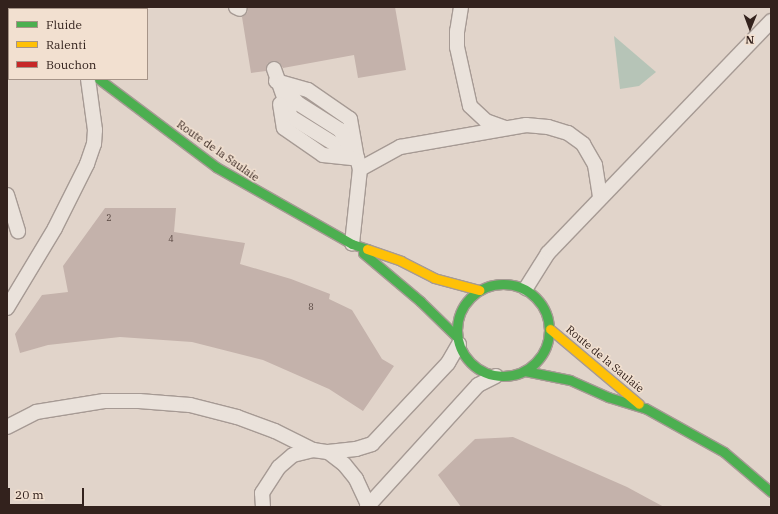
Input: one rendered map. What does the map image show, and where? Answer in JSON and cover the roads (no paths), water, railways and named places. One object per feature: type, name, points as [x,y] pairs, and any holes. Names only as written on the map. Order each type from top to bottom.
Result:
[{"type":"street","name":"Route de la Saulaie","points":[[100,80],[236,180],[352,244],[401,261],[434,278],[479,290]]},
{"type":"street","name":"Route de la Saulaie","points":[[352,244],[420,301],[458,341]]},
{"type":"street","points":[[494,284],[510,284],[526,288],[539,299],[547,313],[550,329],[547,346],[538,360],[525,371],[511,376],[496,376],[473,365],[458,341],[457,324],[460,310],[479,290],[494,284]]},
{"type":"street","name":"Route de la Saulaie","points":[[550,329],[645,408],[724,452],[771,492]]},
{"type":"street","name":"Route de la Saulaie","points":[[525,371],[570,380],[608,397],[645,408]]},
{"type":"lane","points":[[462,7],[457,31],[458,47],[470,106],[486,121],[505,128]]},
{"type":"lane","points":[[526,288],[548,253],[600,197],[771,21]]},
{"type":"lane","points":[[352,244],[358,164],[350,120],[308,90],[275,75],[291,117],[358,164]]},
{"type":"lane","points":[[7,308],[55,228],[87,164],[94,144],[95,130],[88,80]]},
{"type":"lane","points":[[358,164],[400,146],[526,125],[548,127],[568,133],[583,144],[595,165],[600,197]]},
{"type":"lane","points":[[7,195],[18,231]]},
{"type":"lane","points":[[7,420],[36,412],[104,400],[190,405],[237,417],[275,431],[313,450],[328,452],[356,449],[372,444],[448,363],[458,341]]},
{"type":"lane","points":[[328,452],[344,464],[356,479],[368,507],[478,385],[496,376]]},
{"type":"lane","points":[[7,427],[36,412]]},
{"type":"lane","points":[[263,507],[262,493],[279,466],[293,455],[313,450]]}]
